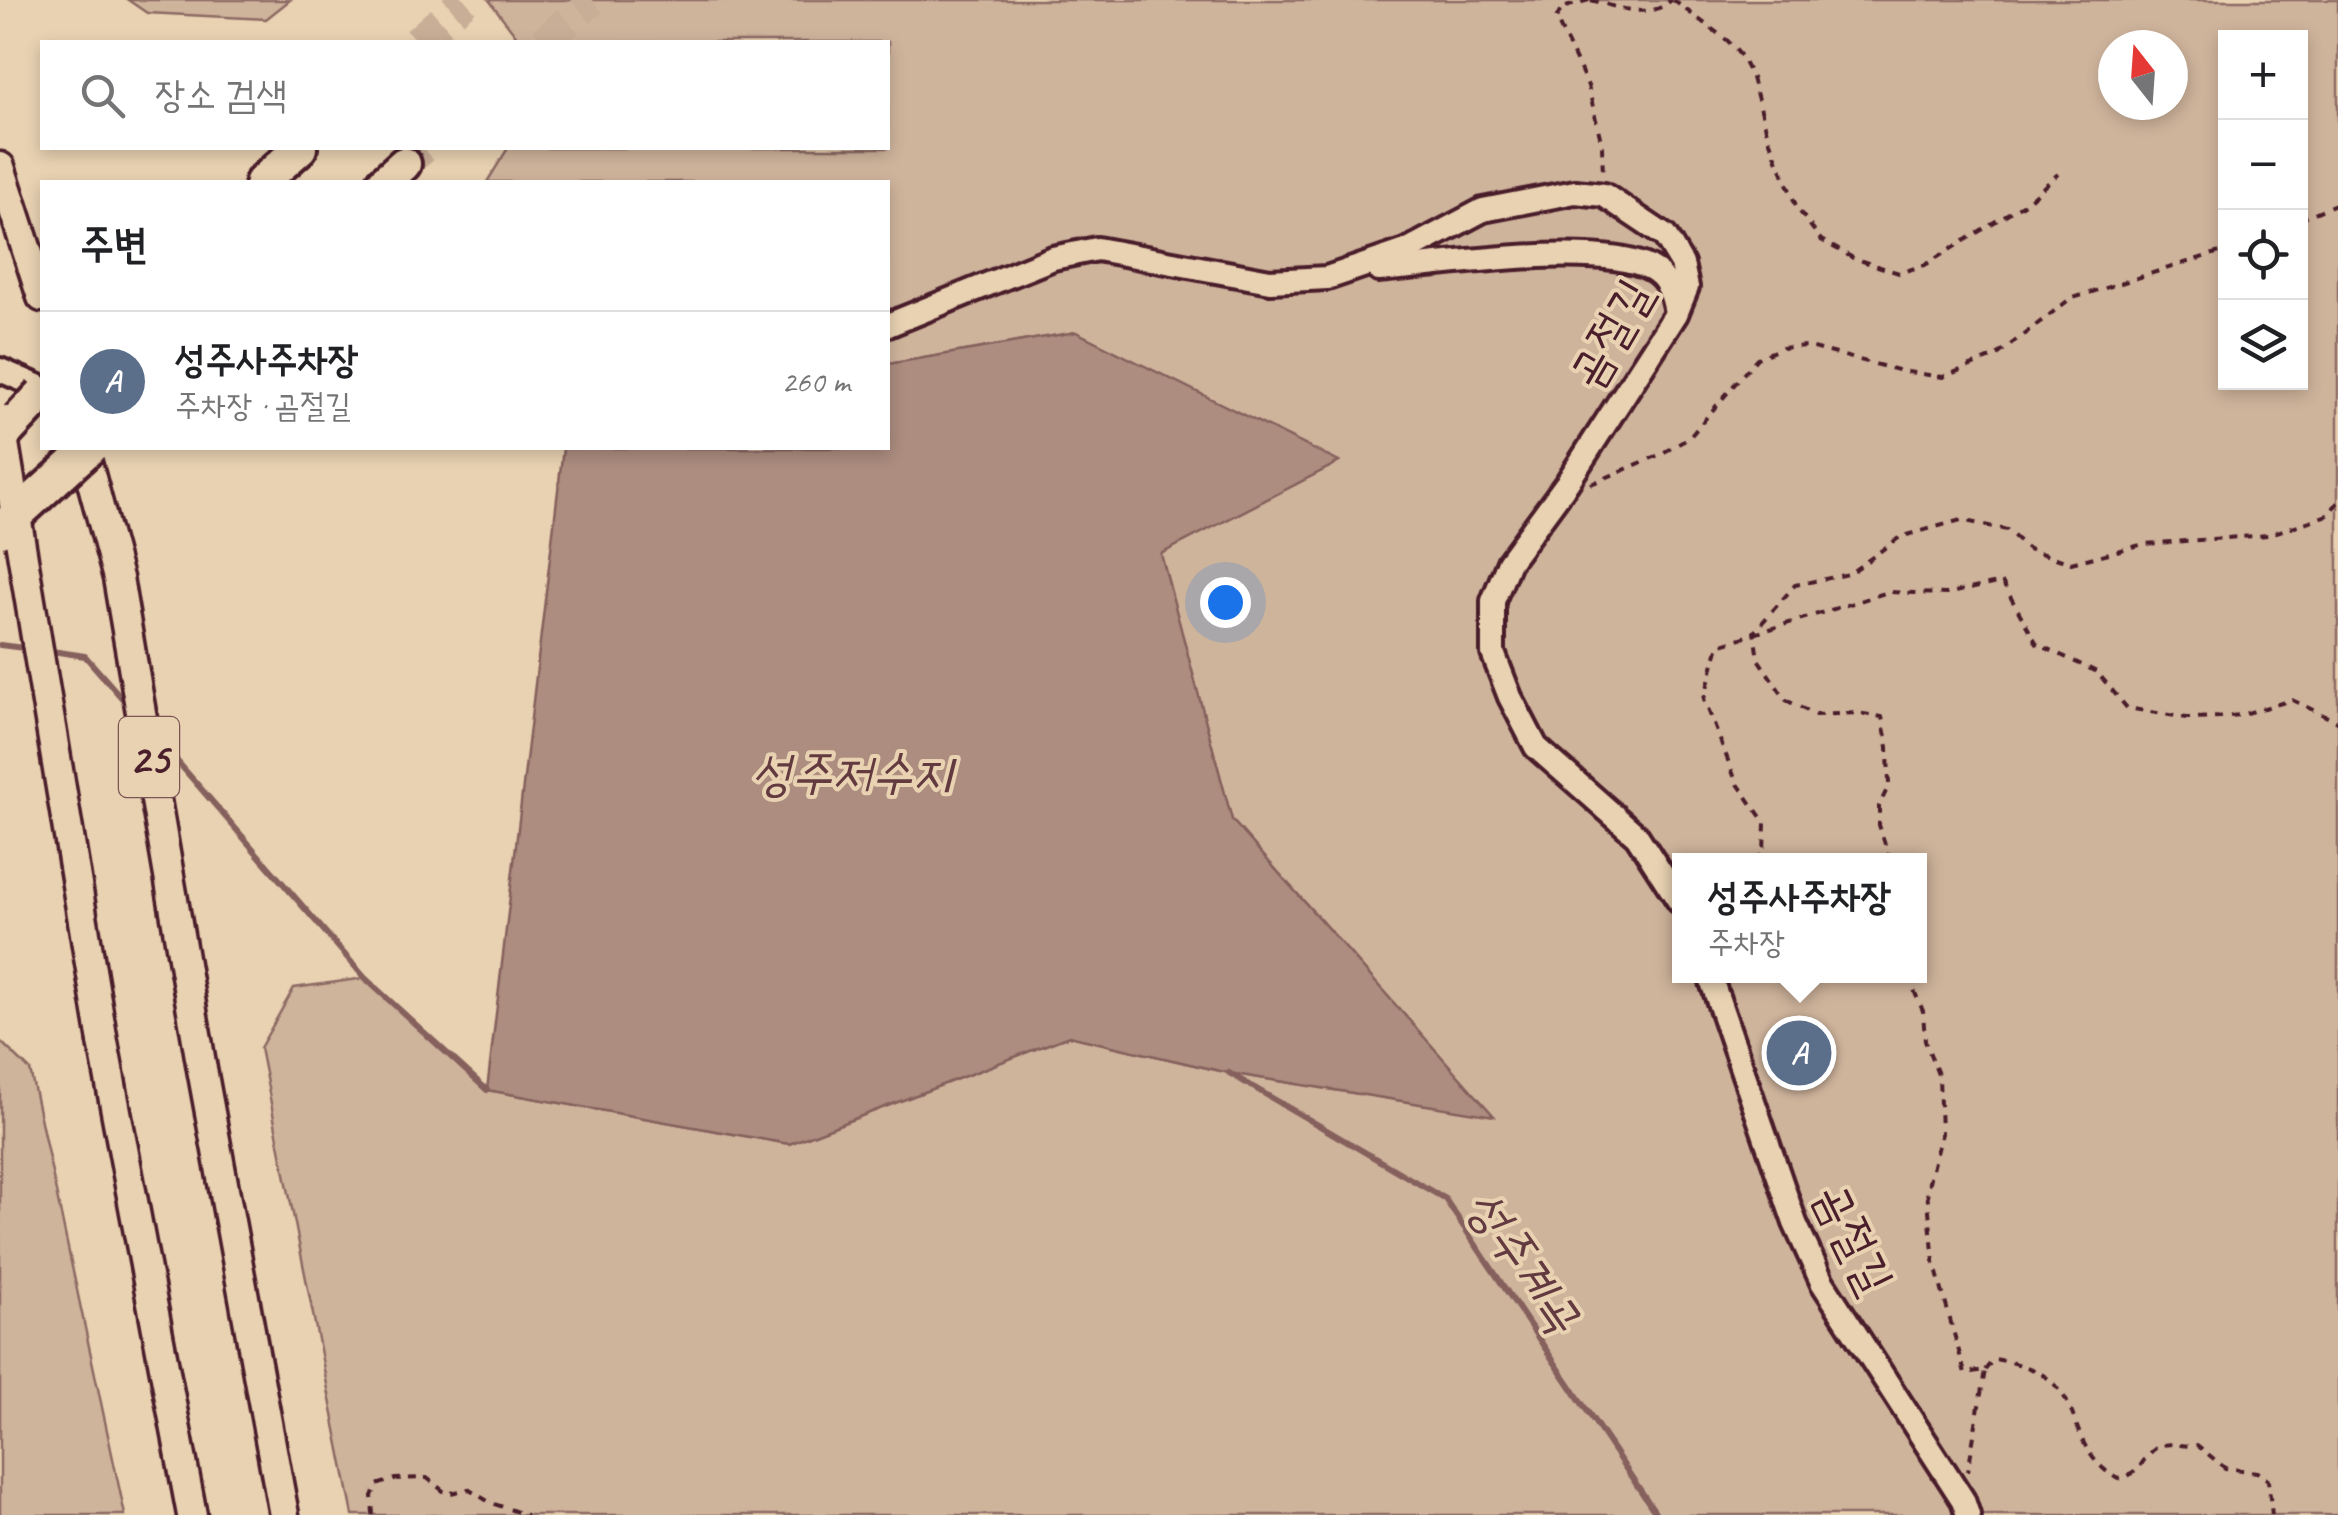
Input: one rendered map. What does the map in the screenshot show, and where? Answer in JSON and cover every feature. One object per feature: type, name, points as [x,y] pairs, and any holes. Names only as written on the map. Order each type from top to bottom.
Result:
[{"type":"highway","points":[[264,180],[298,150]]},
{"type":"highway","points":[[0,439],[40,393]]},
{"type":"highway","points":[[0,530],[84,450]]},
{"type":"main road","points":[[0,166],[40,289]]},
{"type":"main road","name":"25","points":[[0,417],[103,1042],[192,1515]]},
{"type":"main road","name":"25","points":[[86,450],[118,578],[284,1515]]},
{"type":"street","points":[[890,325],[1054,258],[1097,249],[1270,282],[1327,278],[1406,251],[1483,210],[1575,192],[1604,195]]},
{"type":"street","name":"곰절길","points":[[1604,195],[1665,236],[1682,264],[1686,287],[1676,314],[1558,496],[1509,562],[1493,601],[1493,653],[1536,748],[1637,836],[1672,890]]},
{"type":"street","points":[[1351,272],[1597,255],[1651,268],[1671,288],[1676,314]]},
{"type":"street","points":[[0,370],[40,390]]},
{"type":"street","name":"곰절길","points":[[1712,983],[1794,1223],[1822,1282],[1966,1507]]},
{"type":"path","points":[[1604,195],[1602,145],[1588,86],[1556,19],[1562,8],[1590,0],[1638,11],[1664,6],[1672,0],[1728,41],[1752,78],[1768,139],[1797,208],[1821,240],[1853,258],[1900,273],[1925,264],[2033,197],[2058,174]]},
{"type":"path","points":[[2308,216],[2338,203]]},
{"type":"path","points":[[1558,496],[1659,455],[1689,438],[1757,358],[1782,348],[1806,346],[1943,377],[1996,356],[2070,299],[2218,253]]},
{"type":"path","points":[[1754,632],[1795,586],[1848,574],[1900,537],[1960,520],[2007,530],[2028,550],[2071,563],[2144,544],[2268,536],[2328,515],[2338,502]]},
{"type":"path","points":[[1763,853],[1765,823],[1736,780],[1714,733],[1704,699],[1719,646],[1888,592],[1946,594],[2002,582],[2037,644],[2096,672],[2127,708],[2187,718],[2220,717],[2292,700],[2338,722]]},
{"type":"path","points":[[1754,632],[1758,659],[1786,700],[1815,715],[1858,713],[1882,717],[1888,747],[1888,785],[1879,806],[1878,824],[1888,853]]},
{"type":"path","points":[[1910,983],[1923,1011],[1925,1040],[1940,1078],[1941,1133],[1927,1190],[1934,1262],[1965,1373],[1985,1370]]},
{"type":"path","points":[[1966,1507],[1985,1370],[1994,1359],[2036,1369],[2060,1388],[2088,1452],[2100,1469],[2118,1479],[2134,1475],[2156,1448],[2167,1444],[2185,1448],[2197,1445],[2226,1468],[2257,1472],[2268,1480],[2272,1515]]},
{"type":"path","points":[[373,1515],[372,1496],[377,1485],[396,1479],[427,1478],[446,1494],[468,1489],[526,1515]]},
{"type":"shaded area","points":[[128,0],[290,0],[266,19],[147,13]]},
{"type":"shaded area","points":[[489,0],[2338,0],[2338,1515],[353,1515],[260,1048],[294,988],[365,978],[487,1090],[789,1144],[1069,1036],[1229,1073],[1492,1115],[1232,820],[1160,553],[1337,463],[1076,332],[890,364],[890,180],[488,180],[507,150],[890,150],[890,40],[519,40]]},
{"type":"shaded area","points":[[0,1041],[30,1070],[125,1515],[0,1515]]},
{"type":"water","name":"성주저수지","points":[[1076,332],[1339,462],[1161,554],[1232,820],[1494,1116],[1229,1073],[1069,1036],[789,1144],[487,1090],[563,450],[890,450],[890,364]]},
{"type":"waterway","points":[[0,645],[32,649]]},
{"type":"waterway","points":[[45,650],[85,656],[129,706]]},
{"type":"waterway","points":[[157,738],[365,978],[487,1090]]},
{"type":"waterway","name":"성주계곡","points":[[1229,1073],[1445,1199],[1657,1515]]},
{"type":"tunnel","points":[[419,40],[465,0]]},
{"type":"tunnel","points":[[546,40],[592,0]]},
{"type":"tunnel","points":[[404,164],[421,150]]},
{"type":"place","name":"성주사주차장","points":[[1799,1053]]}]
